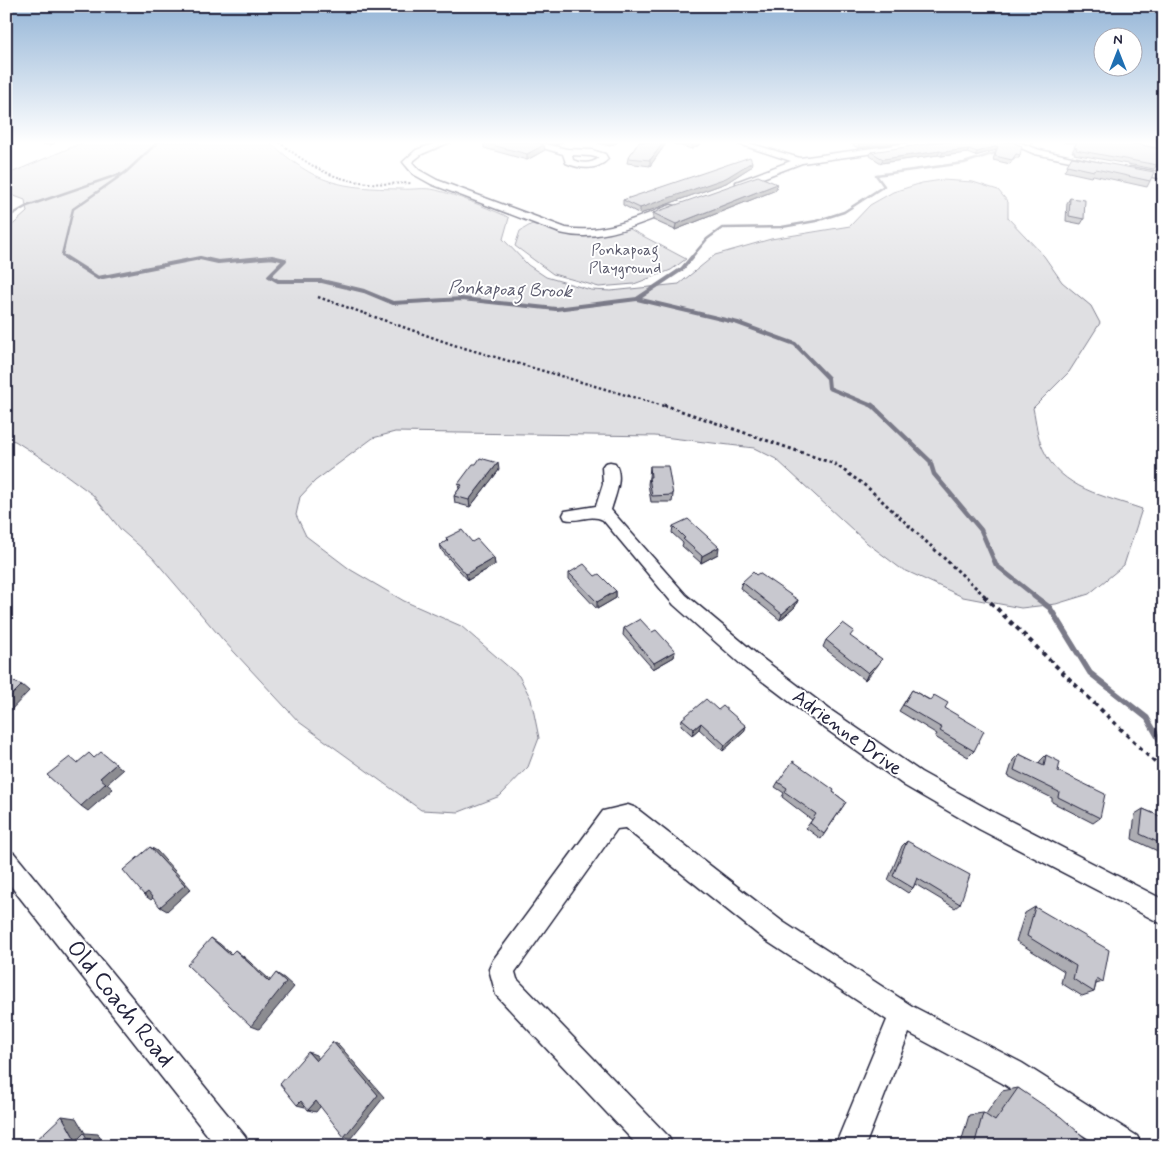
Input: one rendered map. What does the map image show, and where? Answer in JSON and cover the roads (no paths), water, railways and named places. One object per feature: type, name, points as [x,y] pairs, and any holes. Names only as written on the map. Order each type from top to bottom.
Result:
[{"type":"street","points":[[471,196],[570,232],[601,232],[688,202]]},
{"type":"street","points":[[571,515],[602,512],[612,484],[610,467]]},
{"type":"street","name":"Adrienne Drive","points":[[602,512],[609,516],[680,600],[752,662],[822,715],[914,779],[987,821],[1164,912]]},
{"type":"street","points":[[658,1146],[505,986],[502,969],[611,819],[628,816],[774,931],[903,1016],[1012,1073],[1127,1146]]},
{"type":"street","name":"Old Coach Road","points":[[6,861],[235,1146]]},
{"type":"street","points":[[850,1146],[903,1016]]},
{"type":"waterway","points":[[6,218],[27,206],[57,196]]},
{"type":"waterway","name":"Ponkapoag Brook","points":[[67,258],[62,255],[73,209],[92,196]]},
{"type":"waterway","name":"Ponkapoag Brook","points":[[691,258],[707,239],[722,228],[782,227],[816,221],[844,212],[869,196]]},
{"type":"waterway","name":"Ponkapoag Brook","points":[[65,257],[98,278],[200,258]]},
{"type":"waterway","name":"Ponkapoag Brook","points":[[637,299],[682,269],[692,257]]},
{"type":"waterway","name":"Ponkapoag Brook","points":[[200,258],[218,262],[261,258]]},
{"type":"waterway","name":"Ponkapoag Brook","points":[[261,258],[276,258]]},
{"type":"waterway","name":"Ponkapoag Brook","points":[[261,258],[276,258]]},
{"type":"waterway","name":"Ponkapoag Brook","points":[[276,258],[285,260],[269,276],[278,281],[322,281],[364,291],[393,303],[462,299],[556,309],[637,299]]},
{"type":"waterway","points":[[637,299],[738,323],[795,344],[828,378],[829,388],[873,406]]},
{"type":"waterway","points":[[873,406],[930,461],[934,474],[981,530],[996,565],[1036,597]]},
{"type":"waterway","points":[[1034,596],[1050,608],[1090,673],[1147,718],[1164,748]]},
{"type":"park label","name":"Ponkapoag Playground","points":[[625,258]]}]
